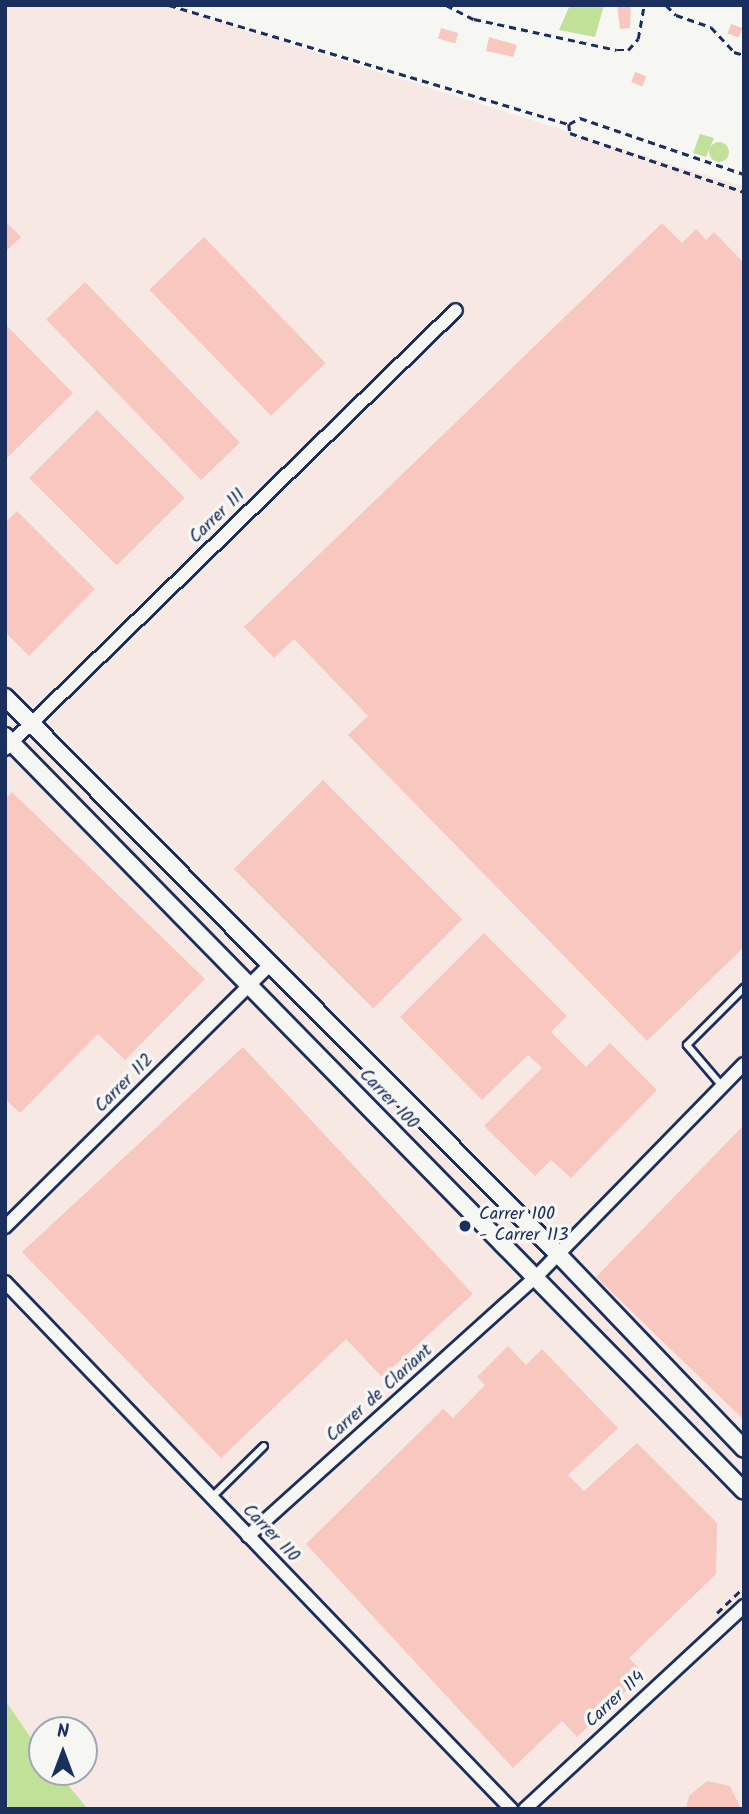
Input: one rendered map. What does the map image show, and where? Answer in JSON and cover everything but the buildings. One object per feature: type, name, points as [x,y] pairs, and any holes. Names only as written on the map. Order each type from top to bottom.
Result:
[{"type":"street","name":"Carrer 111","points":[[8,742],[31,723],[456,310]]},
{"type":"street","name":"Carrer 100","points":[[5,697],[269,966],[556,1252],[744,1449]]},
{"type":"street","name":"Carrer 100","points":[[8,742],[744,1491]]},
{"type":"street","name":"Carrer 112","points":[[5,1227],[269,966]]},
{"type":"street","name":"Carrer de Clariant","points":[[248,1536],[535,1278],[556,1252],[744,1064]]},
{"type":"street","name":"Carrer 110","points":[[5,1282],[511,1809]]},
{"type":"street","name":"Carrer 114","points":[[525,1809],[738,1618],[744,1606]]},
{"type":"lane","points":[[722,1086],[687,1045],[744,988]]},
{"type":"lane","points":[[211,1498],[264,1446]]},
{"type":"path","points":[[169,5],[569,124],[580,118],[744,174]]},
{"type":"path","points":[[446,5],[515,29],[624,50],[638,39],[644,5]]},
{"type":"path","points":[[666,5],[676,15],[711,27],[734,51],[744,55]]},
{"type":"path","points":[[569,124],[570,133],[744,191]]},
{"type":"shaded area","points":[[5,5],[166,5],[744,187],[744,1809],[88,1809],[69,1786],[98,1786],[98,1716],[28,1716],[28,1734],[5,1700]]},
{"type":"green space","points":[[570,5],[604,5],[595,37],[559,30]]},
{"type":"green space","points":[[700,134],[714,138],[706,157],[693,153]]},
{"type":"green space","points":[[719,142],[726,145],[729,152],[726,159],[719,162],[712,159],[709,152],[712,145]]},
{"type":"green space","points":[[5,1700],[28,1734],[28,1786],[69,1786],[88,1809],[10,1809],[5,1802]]},
{"type":"place","name":"Carrer 100 - Carrer 113","points":[[465,1226]]}]
